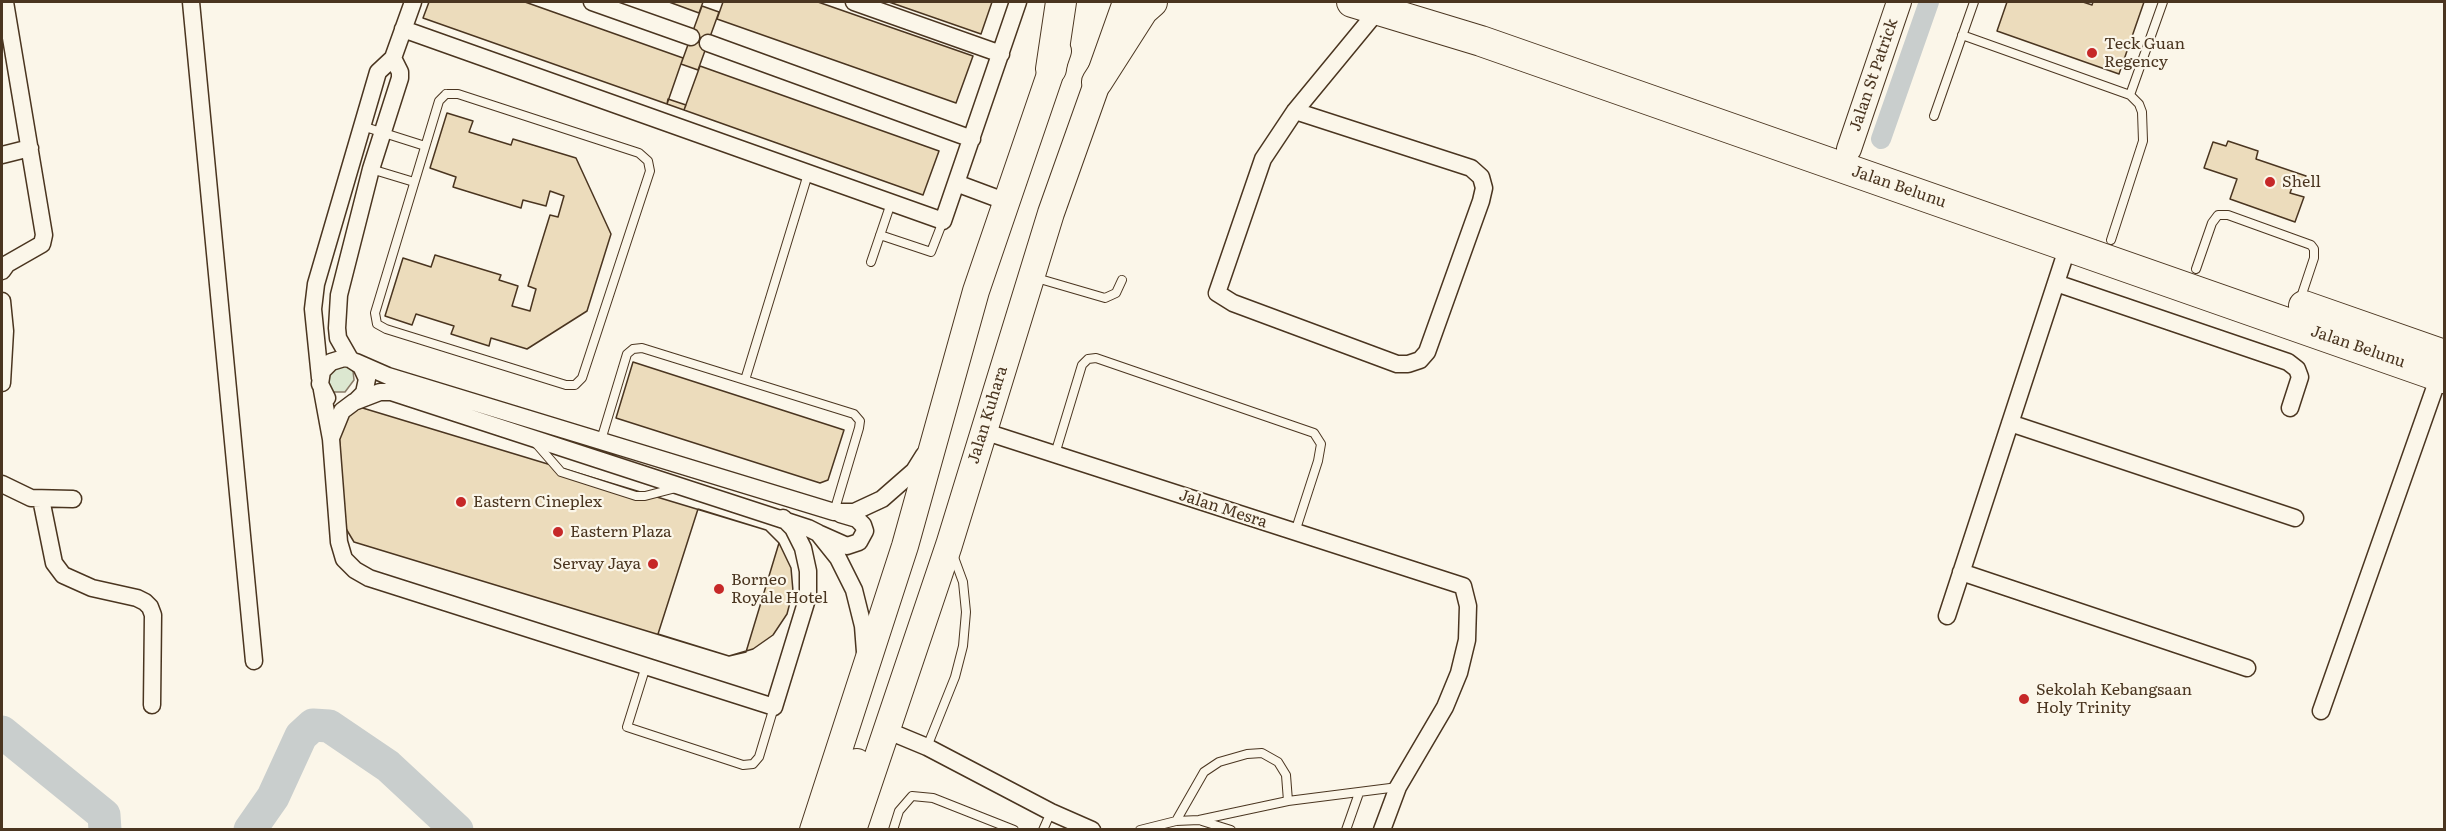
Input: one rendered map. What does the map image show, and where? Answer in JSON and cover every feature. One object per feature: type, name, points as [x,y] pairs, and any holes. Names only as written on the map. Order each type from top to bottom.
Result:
[{"type":"highway","points":[[1052,69],[1061,2]]},
{"type":"highway","points":[[1097,82],[1143,10],[1152,2]]},
{"type":"highway","name":"Jalan Belunu","points":[[1422,2],[2299,305],[2443,370]]},
{"type":"highway","name":"Jalan Belunu","points":[[1365,5],[1481,41],[2068,246],[2443,370]]},
{"type":"main road","points":[[813,830],[905,546],[976,291],[1074,2]]},
{"type":"main road","name":"Jalan Kuhara","points":[[853,830],[949,545],[1031,277],[1126,2]]},
{"type":"main road","points":[[832,830],[863,744],[886,730]]},
{"type":"street","points":[[2,271],[7,264],[42,244],[44,235],[5,2]]},
{"type":"street","points":[[192,2],[254,661]]},
{"type":"street","points":[[413,2],[393,58],[378,72],[316,284],[313,309],[321,384],[331,439],[339,542],[344,559],[355,570],[369,578],[774,707],[808,596],[808,571],[803,548],[793,528],[783,518]]},
{"type":"street","points":[[592,2],[691,37]]},
{"type":"street","points":[[854,2],[1001,54]]},
{"type":"street","points":[[403,29],[943,221],[1018,2]]},
{"type":"street","name":"Jalan St Patrick","points":[[1849,149],[1899,2]]},
{"type":"street","points":[[1295,111],[1471,168],[1481,177],[1484,188],[1481,201],[1427,352],[1420,360],[1398,364],[1233,303],[1217,293],[1263,159],[1365,5]]},
{"type":"street","points":[[708,44],[972,139]]},
{"type":"street","points":[[331,439],[342,411],[364,393],[367,386],[365,372],[341,345],[337,328],[339,295],[371,169],[400,78],[400,72],[393,58]]},
{"type":"street","points":[[2,155],[30,148]]},
{"type":"street","points":[[956,183],[1006,202]]},
{"type":"street","points":[[1947,616],[2068,246]]},
{"type":"street","points":[[2056,283],[2288,362],[2297,369],[2300,377],[2290,408]]},
{"type":"street","points":[[2,301],[4,331],[2,382]]},
{"type":"street","points":[[344,358],[353,360],[388,376],[856,519],[863,525],[864,536],[851,546],[783,518],[391,392],[380,392],[348,405],[335,404],[325,396],[321,384],[322,371],[331,362],[344,358]]},
{"type":"street","points":[[2321,711],[2443,370]]},
{"type":"street","points":[[2010,423],[2295,518]]},
{"type":"street","name":"Jalan Mesra","points":[[983,431],[1463,586],[1468,606],[1467,640],[1459,674],[1445,707],[1398,787]]},
{"type":"street","points":[[834,512],[855,512],[882,499],[914,471],[934,440]]},
{"type":"street","points":[[2,484],[31,498],[73,499]]},
{"type":"street","points":[[40,499],[54,563],[63,575],[92,588],[137,598],[146,602],[150,607],[153,615],[152,705]]},
{"type":"street","points":[[818,533],[838,558],[854,590],[864,626],[866,668]]},
{"type":"street","points":[[1961,572],[2247,668]]},
{"type":"street","points":[[886,730],[927,747],[1051,812],[1092,830]]},
{"type":"street","points":[[1382,830],[1398,787]]},
{"type":"lane","points":[[1934,116],[1974,2]]},
{"type":"lane","points":[[2130,95],[2163,2]]},
{"type":"lane","points":[[1962,35],[2130,95],[2142,112],[2143,141],[2111,240]]},
{"type":"lane","points":[[446,94],[458,94],[639,153],[648,161],[650,171],[582,378],[575,385],[566,385],[532,375],[376,324],[375,313],[414,182],[439,101],[446,94]]},
{"type":"lane","points":[[362,126],[425,146]]},
{"type":"lane","points":[[371,169],[414,182]]},
{"type":"lane","points":[[745,380],[808,174]]},
{"type":"lane","points":[[871,262],[891,203]]},
{"type":"lane","points":[[2196,269],[2212,223],[2218,215],[2228,215],[2311,245],[2314,249],[2314,258],[2299,305]]},
{"type":"lane","points":[[880,235],[931,252],[943,221]]},
{"type":"lane","points":[[1031,277],[1105,298],[1116,293],[1122,280]]},
{"type":"lane","points":[[601,440],[627,354],[633,349],[642,348],[854,414],[860,421],[860,428],[834,512]]},
{"type":"lane","points":[[1055,454],[1082,365],[1088,359],[1096,358],[1314,433],[1322,444],[1295,532]]},
{"type":"lane","points":[[530,436],[561,472],[636,496],[645,496],[682,486]]},
{"type":"lane","points":[[927,747],[955,677],[963,646],[966,612],[963,582],[949,545]]},
{"type":"lane","points":[[646,666],[627,727],[743,765],[753,764],[759,757],[774,707]]},
{"type":"lane","points":[[1176,820],[1204,772],[1219,762],[1247,754],[1262,753],[1278,762],[1286,774],[1288,801]]},
{"type":"lane","points":[[1140,830],[1176,820],[1199,820],[1288,801],[1398,787]]},
{"type":"lane","points":[[1346,830],[1359,793]]},
{"type":"lane","points":[[893,830],[899,811],[912,796],[933,798],[1014,830]]},
{"type":"lane","points":[[1043,830],[1051,812]]},
{"type":"lane","points":[[1199,820],[1231,830]]},
{"type":"green space","points":[[342,362],[353,371],[354,380],[345,392],[334,392],[330,390],[325,370]]},
{"type":"building","points":[[429,2],[525,2],[683,58],[667,104],[423,18]]},
{"type":"building","points":[[669,2],[703,2],[699,13]]},
{"type":"building","points":[[723,2],[818,2],[973,56],[956,103],[717,19]]},
{"type":"building","points":[[889,2],[992,2],[981,34]]},
{"type":"building","name":"Teck Guan Regency","points":[[2007,2],[2083,2],[2092,5],[2093,2],[2144,2],[2119,74],[1997,31]]},
{"type":"building","points":[[702,6],[719,12],[698,70],[681,64]]},
{"type":"building","points":[[700,66],[939,151],[923,195],[684,110]]},
{"type":"building","points":[[668,99],[686,105],[684,110],[667,104]]},
{"type":"building","points":[[447,113],[473,121],[469,132],[511,145],[513,139],[576,158],[611,234],[587,311],[527,349],[491,338],[489,346],[451,334],[454,326],[416,314],[412,325],[385,316],[403,258],[431,267],[435,255],[501,275],[499,280],[518,286],[512,306],[530,311],[536,289],[528,286],[550,215],[558,217],[564,196],[550,191],[546,206],[523,200],[521,208],[453,187],[456,177],[430,168]]},
{"type":"building","name":"Shell","points":[[2228,141],[2258,151],[2256,159],[2306,176],[2302,188],[2293,185],[2290,193],[2304,197],[2295,222],[2230,199],[2237,179],[2204,168],[2213,142],[2226,146]]},
{"type":"building","points":[[633,362],[844,430],[828,480],[820,483],[616,418]]},
{"type":"building","name":"Eastern Plaza","points":[[356,406],[766,530],[779,543],[791,568],[793,591],[787,614],[773,635],[753,649],[729,656],[354,542],[345,527],[339,433],[348,410]]},
{"type":"building","name":"Borneo Royale Hotel","points":[[698,509],[766,530],[779,543],[746,652],[729,656],[658,634]]},
{"type":"waterway","points":[[1881,139],[1929,2]]},
{"type":"waterway","points":[[250,830],[273,797],[301,736],[313,725],[329,726],[388,766],[457,830]]},
{"type":"waterway","points":[[2,732],[104,815],[105,830]]},
{"type":"place","name":"Teck Guan Regency","points":[[2092,53]]},
{"type":"place","name":"Shell","points":[[2270,182]]},
{"type":"place","name":"Eastern Cineplex","points":[[461,502]]},
{"type":"place","name":"Eastern Plaza","points":[[558,532]]},
{"type":"place","name":"Servay Jaya","points":[[653,564]]},
{"type":"place","name":"Borneo Royale Hotel","points":[[719,589]]},
{"type":"place","name":"Sekolah Kebangsaan Holy Trinity","points":[[2024,699]]}]
